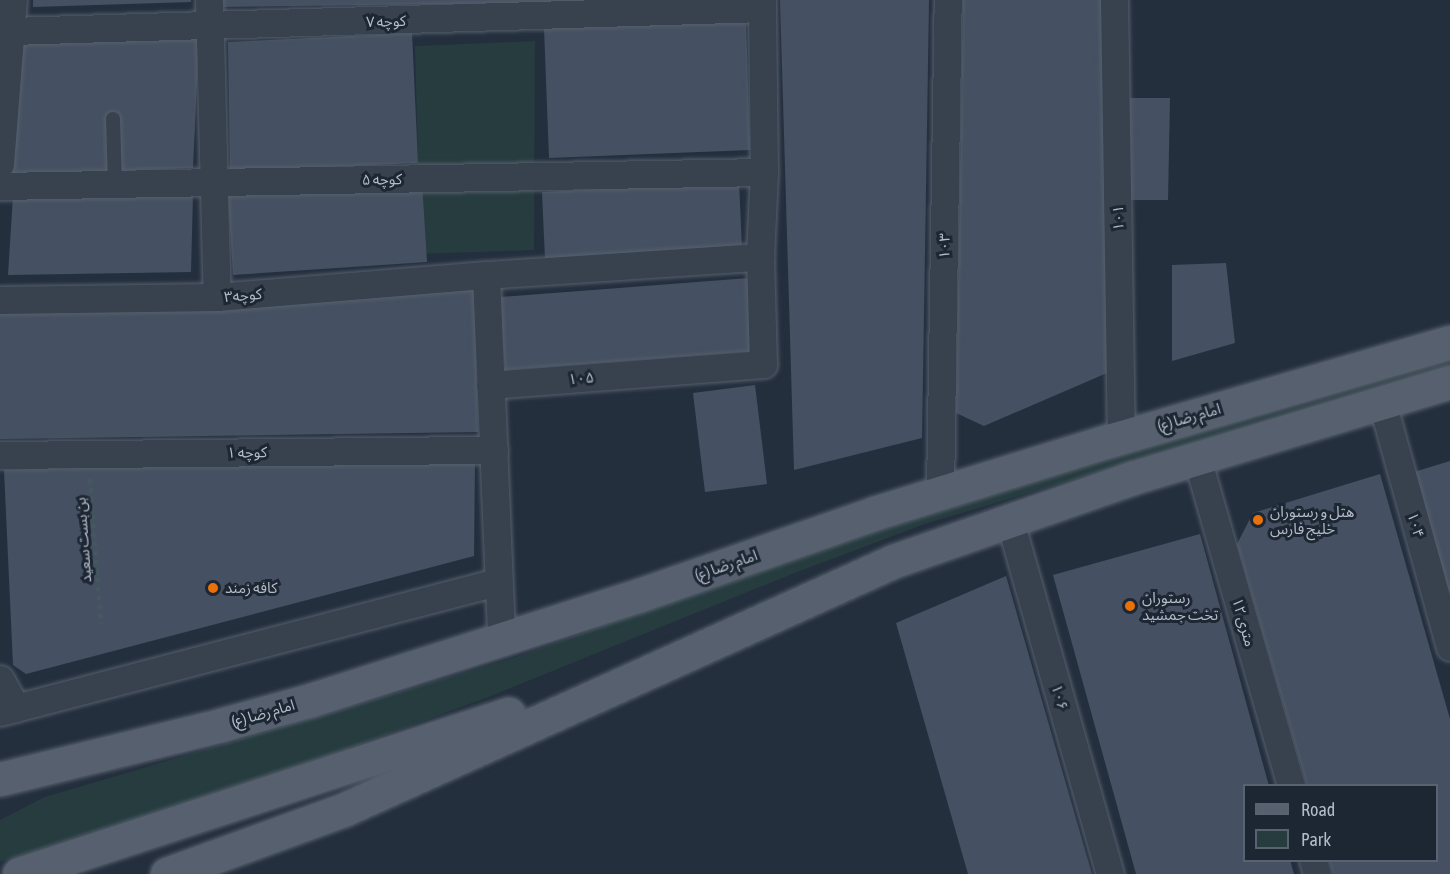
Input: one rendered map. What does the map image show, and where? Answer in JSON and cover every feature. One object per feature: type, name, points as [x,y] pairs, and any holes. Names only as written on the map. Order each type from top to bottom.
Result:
[{"type":"main road","name":"امام رضا (ع)","points":[[0,779],[221,725],[640,595],[940,492],[1450,342]]},
{"type":"main road","points":[[166,874],[343,810],[663,663],[894,561],[1197,458],[1450,382]]},
{"type":"main road","points":[[19,874],[663,663]]},
{"type":"main road","points":[[0,798],[221,725]]},
{"type":"street","points":[[0,164],[13,0]]},
{"type":"street","points":[[209,0],[217,297]]},
{"type":"street","name":"۱۰۳","points":[[940,492],[948,0]]},
{"type":"street","name":"۱۰۱","points":[[1114,0],[1121,437]]},
{"type":"street","name":"کوچه ۷","points":[[11,31],[210,27],[762,4]]},
{"type":"street","name":"۱۰۵","points":[[490,386],[763,364],[760,257],[764,172],[762,4]]},
{"type":"street","name":"کوچه ۵","points":[[0,186],[115,182],[764,172]]},
{"type":"street","points":[[501,639],[486,275],[760,257]]},
{"type":"street","name":"کوچه۳","points":[[0,300],[217,297],[486,275]]},
{"type":"street","name":"۱۰۴","points":[[1382,402],[1450,647]]},
{"type":"street","name":"کوچه ۱","points":[[0,455],[494,450]]},
{"type":"street","name":"۱۲ متری","points":[[1197,458],[1290,784]]},
{"type":"street","name":"۱۰۶","points":[[1010,521],[1110,874]]},
{"type":"street","points":[[0,679],[8,710],[497,582]]},
{"type":"lane","points":[[113,119],[115,182]]},
{"type":"path","name":"بن بست سعید","points":[[88,453],[101,625]]},
{"type":"green space","points":[[535,41],[534,250],[420,254],[422,182],[418,163],[415,46]]},
{"type":"green space","points":[[1450,354],[1450,367],[925,524],[797,572],[491,696],[336,753],[0,862],[0,820],[45,797],[511,659],[917,512]]},
{"type":"building","points":[[33,0],[191,0],[191,2],[33,7]]},
{"type":"building","points":[[222,0],[617,0],[617,2],[222,7]]},
{"type":"building","points":[[780,0],[929,0],[922,438],[794,470]]},
{"type":"building","points":[[963,0],[1102,0],[1107,373],[984,426],[956,413]]},
{"type":"building","points":[[746,21],[750,150],[549,158],[544,28]]},
{"type":"building","points":[[412,33],[418,163],[230,171],[228,42]]},
{"type":"building","points":[[199,38],[193,168],[10,175],[22,43]]},
{"type":"building","points":[[1124,98],[1170,98],[1168,200],[1122,200]]},
{"type":"building","points":[[422,182],[427,262],[233,275],[228,195]]},
{"type":"building","points":[[739,182],[742,248],[545,259],[542,192]]},
{"type":"building","points":[[193,193],[191,272],[8,275],[13,196]]},
{"type":"building","points":[[1226,263],[1235,343],[1172,361],[1172,265]]},
{"type":"building","points":[[749,278],[753,351],[505,370],[500,297]]},
{"type":"building","points":[[474,286],[478,432],[0,439],[0,309]]},
{"type":"building","points":[[755,385],[767,484],[705,492],[693,393]]},
{"type":"building","points":[[475,459],[474,556],[26,674],[13,665],[4,470]]},
{"type":"building","points":[[1450,461],[1450,645],[1401,476]]},
{"type":"building","points":[[1380,474],[1450,719],[1450,874],[1333,874],[1330,862],[1438,862],[1438,784],[1306,784],[1237,544],[1253,513]]},
{"type":"building","points":[[1200,534],[1268,784],[1243,784],[1243,862],[1291,862],[1294,874],[1136,874],[1053,575]]},
{"type":"building","points":[[1006,576],[1092,874],[968,874],[896,623]]},
{"type":"place","name":"هتل و رستوران خلیج فارس","points":[[1258,520]]},
{"type":"place","name":"کافه زمند","points":[[213,588]]},
{"type":"place","name":"رستوران تخت جمشید","points":[[1130,606]]}]
